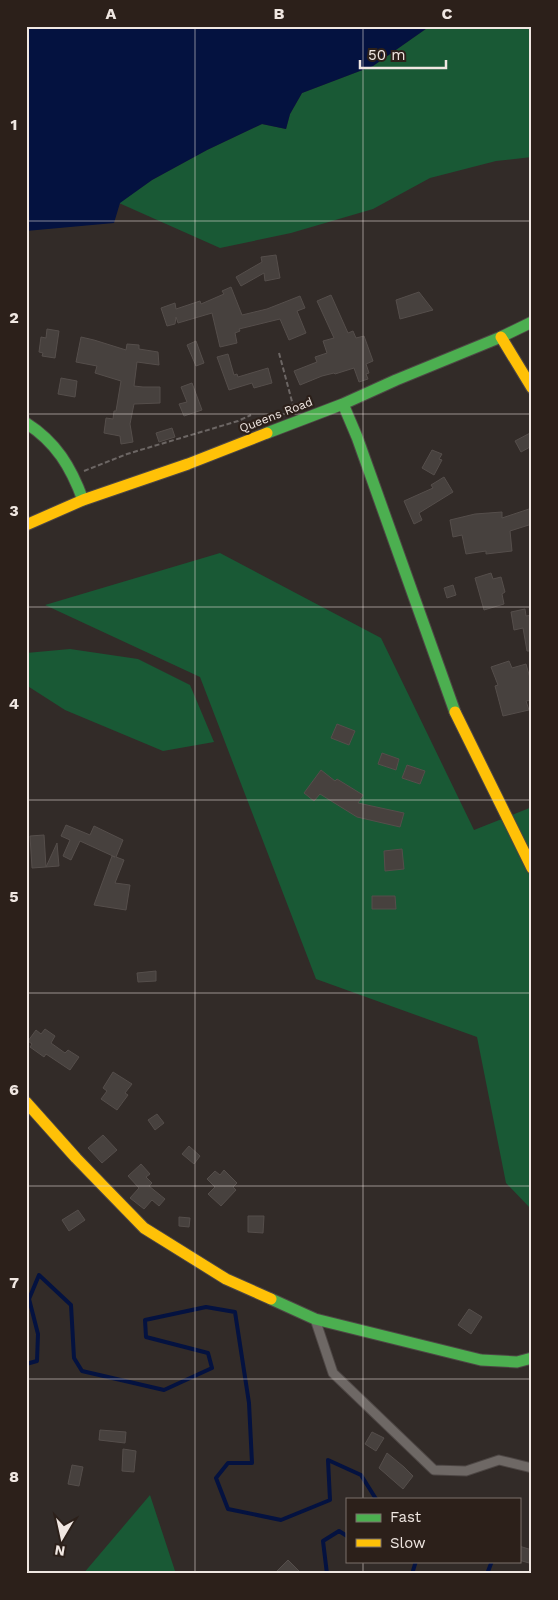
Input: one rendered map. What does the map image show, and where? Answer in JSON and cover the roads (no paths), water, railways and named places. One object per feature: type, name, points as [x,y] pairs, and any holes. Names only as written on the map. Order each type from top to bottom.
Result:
[{"type":"main road","name":"Queens Road","points":[[26,525],[83,500],[188,464],[343,404],[532,322]]},
{"type":"main road","points":[[501,337],[532,388]]},
{"type":"main road","points":[[343,404],[357,437],[456,715],[532,868]]},
{"type":"main road","points":[[26,423],[41,430],[53,442],[74,475],[83,500]]},
{"type":"main road","points":[[26,1102],[76,1158],[144,1228],[226,1279],[315,1320],[481,1360],[517,1362],[532,1358]]},
{"type":"street","points":[[315,1320],[333,1373],[434,1470],[466,1470],[499,1460],[532,1468]]},
{"type":"waterway","points":[[26,1364],[37,1361],[38,1334],[29,1299],[39,1275],[71,1305],[74,1358],[82,1371],[164,1390],[212,1368],[208,1353],[146,1337],[145,1320],[206,1307],[235,1312],[249,1403],[252,1463],[228,1463],[216,1478],[228,1509],[281,1520],[330,1500],[328,1460],[361,1475],[375,1498]]},
{"type":"waterway","points":[[327,1574],[323,1541],[339,1531],[346,1535]]},
{"type":"waterway","points":[[412,1574],[416,1562]]},
{"type":"waterway","points":[[487,1574],[492,1562]]}]
